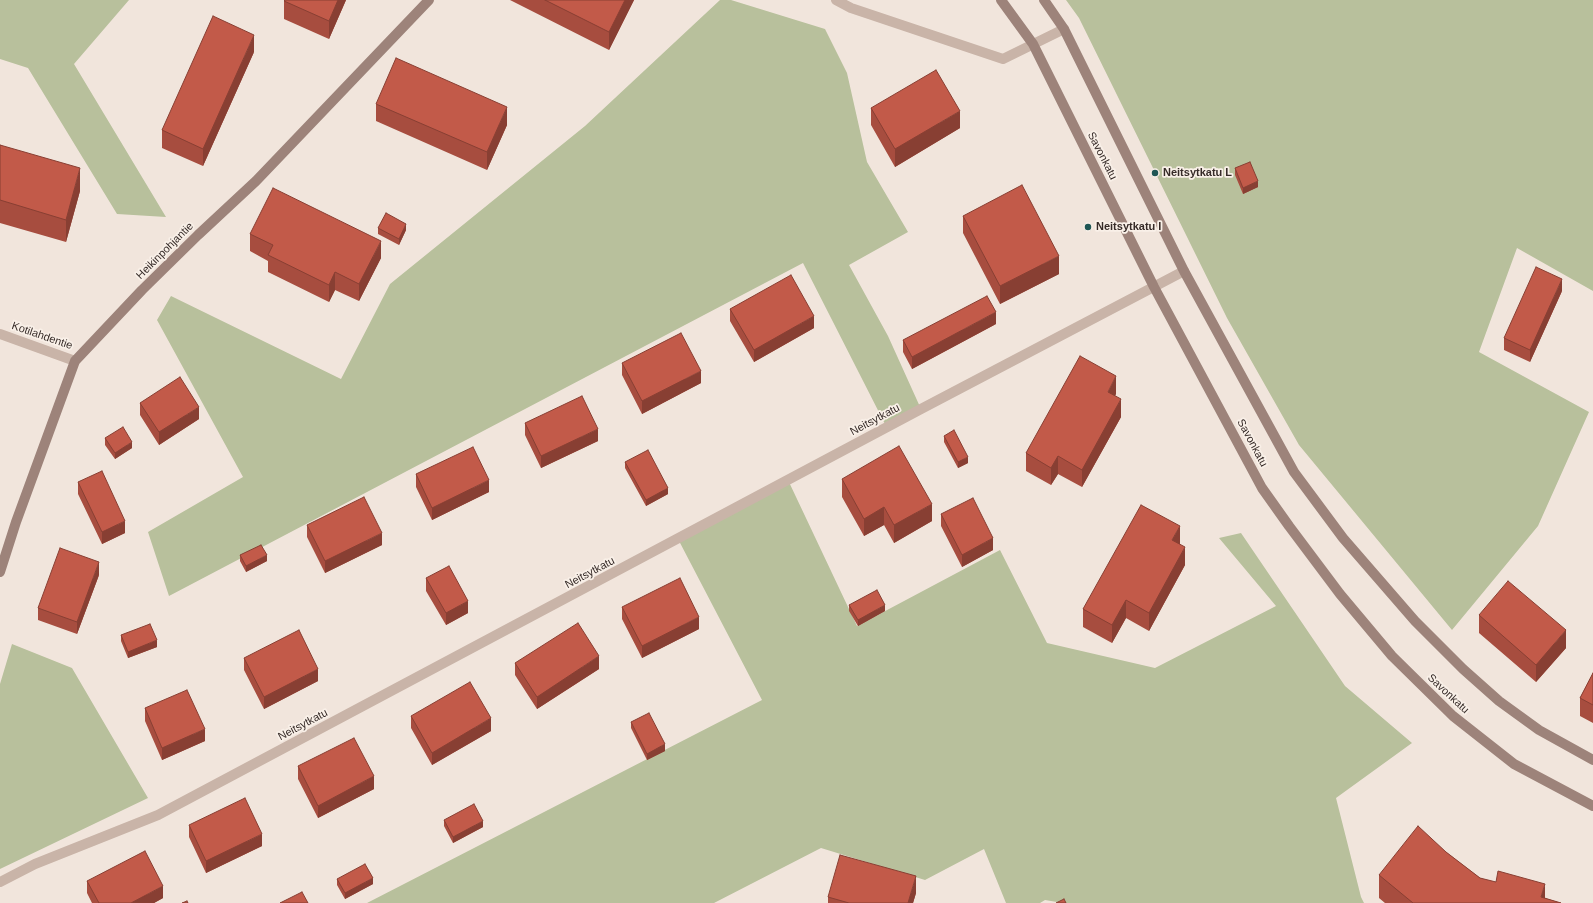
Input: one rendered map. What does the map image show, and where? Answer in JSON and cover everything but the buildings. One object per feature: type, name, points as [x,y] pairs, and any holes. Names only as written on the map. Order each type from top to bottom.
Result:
[{"type":"main road","name":"Heikinpohjantie","points":[[0,572],[16,522],[75,361],[192,240],[256,181],[429,0]]},
{"type":"main road","name":"Savonkatu","points":[[1001,0],[1033,44],[1154,287],[1262,488],[1340,594],[1392,656],[1453,716],[1514,764],[1593,806]]},
{"type":"main road","name":"Savonkatu","points":[[1044,0],[1064,29],[1184,271],[1294,472],[1343,538],[1415,621],[1464,670],[1499,701],[1539,730],[1593,760]]},
{"type":"street","points":[[836,0],[851,8],[1003,59],[1064,29]]},
{"type":"street","name":"Neitsytkatu","points":[[0,882],[35,864],[158,816],[921,409],[1184,271]]},
{"type":"street","name":"Kotilahdentie","points":[[0,334],[75,361]]},
{"type":"green space","points":[[0,0],[129,0],[74,64],[166,217],[117,214],[28,68],[0,59]]},
{"type":"green space","points":[[720,0],[731,0],[825,29],[847,73],[867,162],[908,232],[849,265],[888,336],[921,409],[887,428],[803,263],[169,596],[148,532],[243,477],[157,320],[171,296],[341,379],[390,284],[585,126]]},
{"type":"green space","points":[[1066,0],[1593,0],[1593,291],[1517,248],[1479,352],[1589,412],[1538,526],[1452,630],[1299,445],[1227,318],[1079,18]]},
{"type":"green space","points":[[788,480],[857,626],[1000,550],[1047,643],[1155,668],[1276,606],[1219,538],[1241,533],[1345,686],[1412,743],[1336,798],[1361,897],[1364,903],[1063,903],[1045,900],[1040,903],[1006,903],[984,849],[925,880],[821,848],[714,903],[367,903],[762,700],[678,539]]},
{"type":"green space","points":[[12,644],[72,668],[148,798],[0,869],[0,684]]},
{"type":"place","name":"Neitsytkatu L","points":[[1155,173]]},
{"type":"place","name":"Neitsytkatu I","points":[[1088,227]]}]
